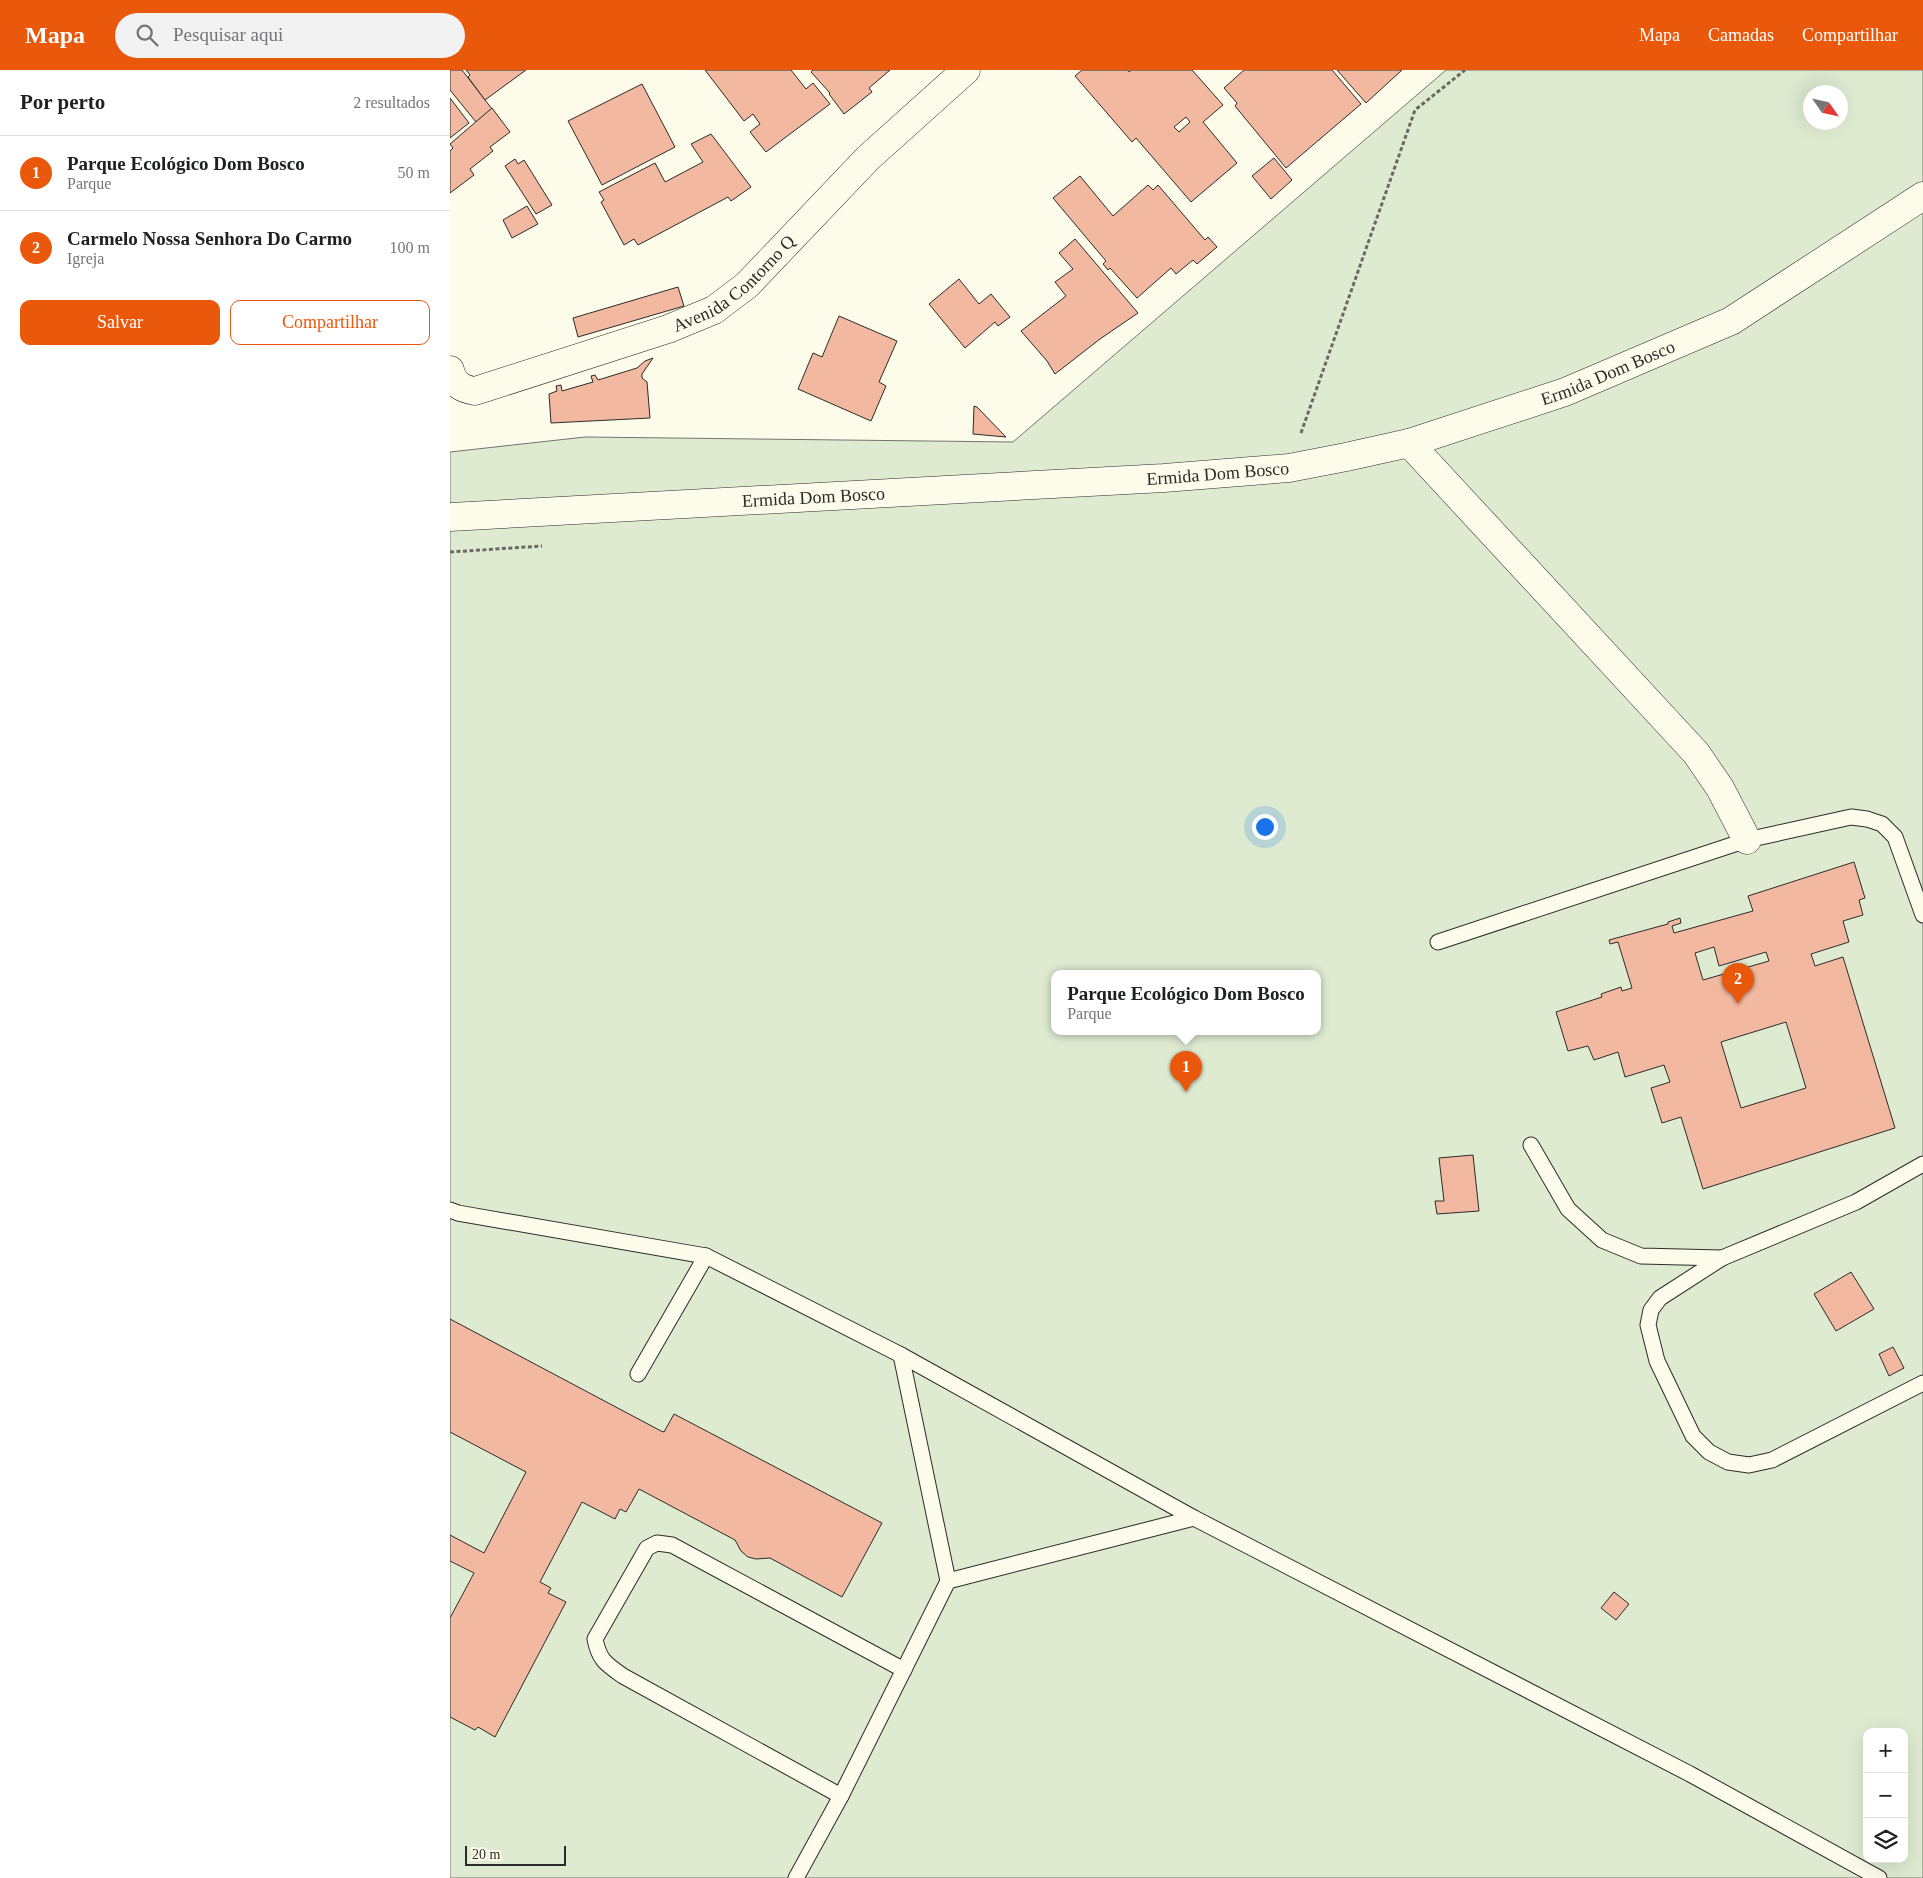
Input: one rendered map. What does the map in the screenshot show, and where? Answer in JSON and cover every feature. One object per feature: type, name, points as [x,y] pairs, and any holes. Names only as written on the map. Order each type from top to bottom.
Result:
[{"type":"street","name":"Avenida Contorno Q","points":[[450,370],[452,377],[459,386],[475,391],[668,329],[714,310],[748,286],[868,158],[966,70]]},
{"type":"street","name":"Ermida Dom Bosco","points":[[450,518],[1164,478],[1288,468],[1346,457],[1409,443],[1565,392],[1731,321],[1923,196]]},
{"type":"street","points":[[1409,443],[1696,753],[1720,788],[1747,840]]},
{"type":"lane","points":[[1438,942],[1747,840],[1851,817],[1882,824],[1895,837],[1923,915]]},
{"type":"lane","points":[[1531,1145],[1568,1209],[1602,1240],[1641,1256],[1722,1258]]},
{"type":"lane","points":[[1923,1164],[1856,1202],[1722,1258],[1660,1298],[1651,1310],[1648,1325],[1658,1361],[1692,1436],[1710,1452],[1728,1462],[1749,1465],[1772,1460],[1923,1383]]},
{"type":"lane","points":[[450,1210],[458,1213],[706,1256],[901,1355],[1194,1518],[1690,1774],[1879,1878]]},
{"type":"lane","points":[[638,1374],[706,1256]]},
{"type":"lane","points":[[796,1878],[841,1796],[948,1581],[901,1355]]},
{"type":"lane","points":[[948,1581],[1194,1518]]},
{"type":"lane","points":[[841,1796],[623,1676],[598,1654],[595,1639],[647,1548],[657,1543],[672,1545],[904,1670]]},
{"type":"path","points":[[1288,468],[1414,110],[1464,70]]},
{"type":"green space","points":[[1446,70],[1923,70],[1923,1878],[450,1878],[450,452],[585,437],[1013,442]]},
{"type":"building","points":[[450,70],[462,70],[492,109],[476,122],[450,90]]},
{"type":"building","points":[[466,70],[526,70],[485,100],[468,77],[470,75]]},
{"type":"building","points":[[705,70],[791,70],[806,89],[813,83],[830,104],[766,152],[750,132],[760,124],[753,114],[744,121]]},
{"type":"building","points":[[813,70],[890,70],[869,88],[872,92],[844,114],[830,93],[811,72]]},
{"type":"building","points":[[1082,70],[1128,70],[1129,72],[1131,70],[1192,70],[1223,105],[1203,122],[1237,163],[1191,202],[1136,138],[1132,142],[1075,76]],"holes":[[[1186,117],[1190,122],[1179,132],[1174,127]]]},
{"type":"building","points":[[1244,70],[1332,70],[1361,104],[1286,168],[1235,106],[1237,103],[1224,88]]},
{"type":"building","points":[[1337,70],[1402,70],[1366,103]]},
{"type":"building","points":[[642,84],[675,147],[602,185],[568,121]]},
{"type":"building","points":[[450,98],[469,123],[450,138]]},
{"type":"building","points":[[492,108],[510,132],[490,147],[493,151],[470,169],[474,175],[450,193],[450,151],[453,148],[450,144]]},
{"type":"building","points":[[711,134],[751,187],[731,201],[728,197],[638,245],[634,239],[624,245],[601,202],[604,200],[599,192],[655,163],[665,182],[703,162],[691,144]]},
{"type":"building","points":[[1274,158],[1292,180],[1271,199],[1252,176]]},
{"type":"building","points":[[515,159],[518,164],[524,160],[552,205],[536,214],[505,166]]},
{"type":"building","points":[[1080,176],[1113,216],[1148,185],[1153,190],[1158,185],[1205,240],[1208,237],[1217,247],[1197,264],[1193,260],[1176,274],[1171,268],[1137,298],[1110,268],[1108,270],[1103,264],[1106,261],[1053,198]]},
{"type":"building","points":[[527,206],[538,224],[512,238],[503,220]]},
{"type":"building","points":[[1075,239],[1138,313],[1100,339],[1055,374],[1047,361],[1021,331],[1066,296],[1055,282],[1073,269],[1059,253]]},
{"type":"building","points":[[959,279],[979,304],[991,294],[1010,317],[998,326],[995,322],[965,348],[929,304]]},
{"type":"building","points":[[678,287],[684,306],[578,337],[573,318]]},
{"type":"building","points":[[839,316],[897,341],[879,382],[886,386],[871,421],[798,389],[813,353],[822,357]]},
{"type":"building","points":[[653,358],[642,374],[642,378],[647,382],[650,418],[551,423],[549,394],[557,391],[556,386],[561,385],[562,391],[593,382],[591,376],[595,375],[598,380],[637,368],[645,361]]},
{"type":"building","points":[[974,406],[977,407],[1006,437],[973,434]]},
{"type":"building","points":[[1854,862],[1865,898],[1859,900],[1863,915],[1843,921],[1849,942],[1811,954],[1815,966],[1843,957],[1895,1128],[1703,1189],[1681,1117],[1662,1123],[1651,1088],[1670,1082],[1664,1065],[1625,1077],[1618,1052],[1594,1060],[1588,1046],[1568,1051],[1556,1012],[1602,997],[1601,994],[1621,987],[1622,991],[1632,988],[1618,942],[1610,944],[1609,940],[1668,924],[1668,922],[1680,918],[1681,923],[1672,926],[1674,933],[1753,911],[1748,896]],"holes":[[[1714,947],[1719,966],[1766,952],[1769,961],[1703,980],[1695,953]],[[1786,1022],[1806,1088],[1741,1108],[1721,1042]]]},
{"type":"building","points":[[1473,1155],[1479,1211],[1437,1214],[1435,1201],[1444,1201],[1439,1158]]},
{"type":"building","points":[[1851,1272],[1874,1309],[1836,1331],[1814,1294]]},
{"type":"building","points":[[450,1319],[661,1431],[664,1432],[674,1414],[882,1523],[842,1597],[770,1558],[756,1559],[748,1557],[741,1551],[735,1540],[639,1489],[626,1512],[620,1509],[615,1519],[582,1502],[540,1582],[551,1588],[548,1593],[566,1602],[495,1737],[478,1727],[475,1730],[450,1717],[450,1618],[474,1573],[450,1561],[450,1535],[484,1553],[526,1472],[450,1432]]},
{"type":"building","points":[[1893,1347],[1904,1368],[1889,1376],[1879,1354]]},
{"type":"building","points":[[1614,1592],[1629,1604],[1616,1620],[1601,1608]]},
{"type":"place","name":"Carmelo Nossa Senhora Do Carmo","points":[[1738,1004]]},
{"type":"place","name":"Parque Ecológico Dom Bosco","points":[[1186,1092]]}]
